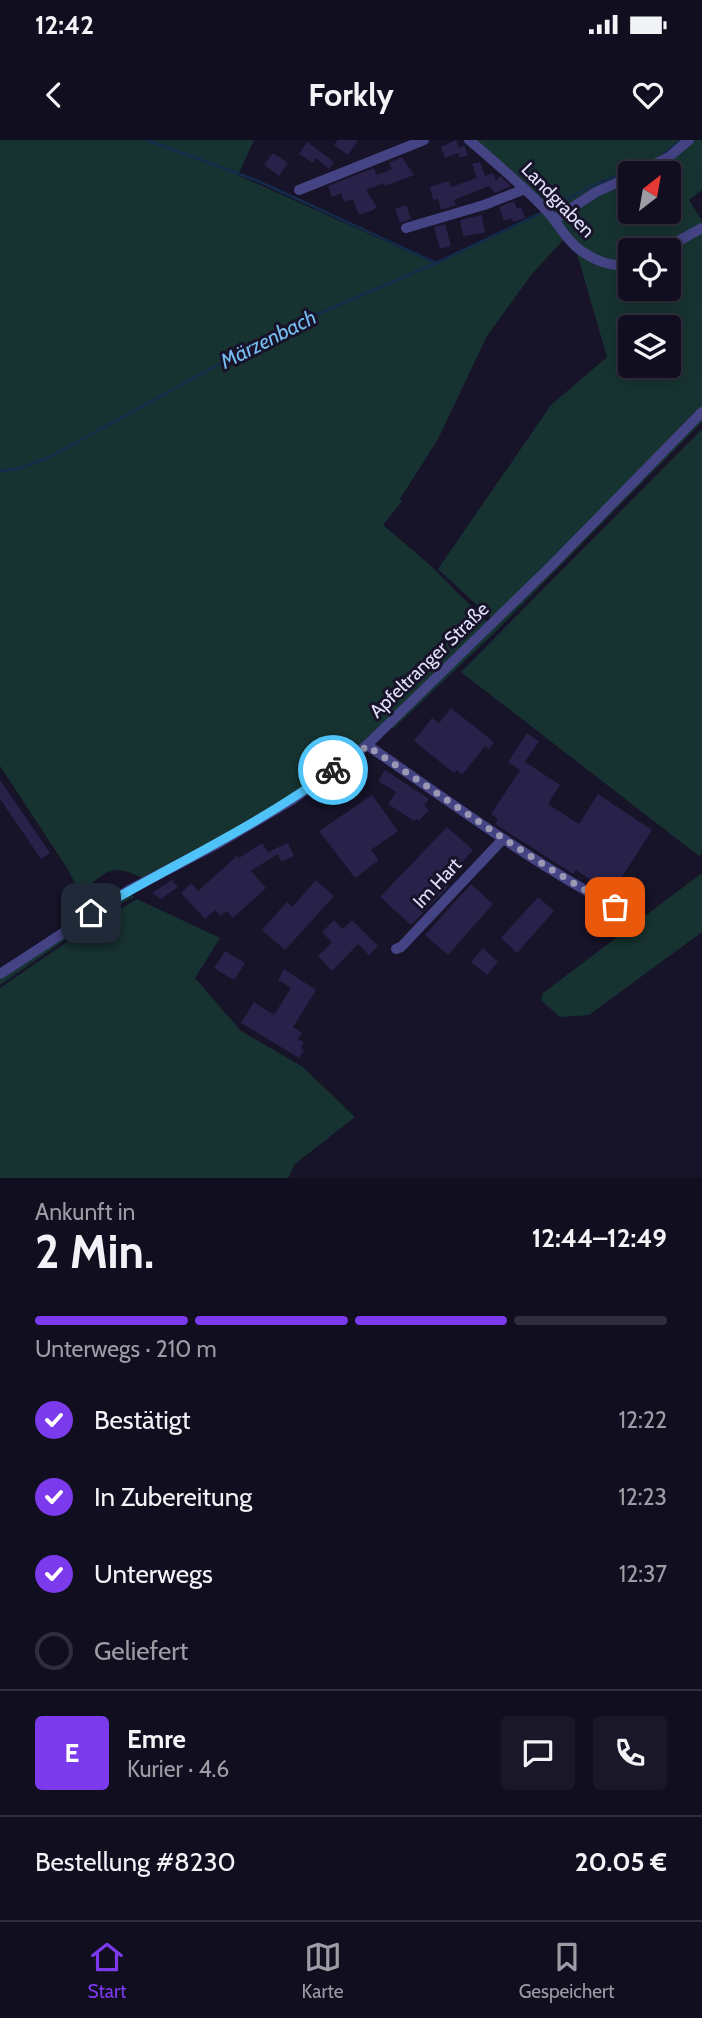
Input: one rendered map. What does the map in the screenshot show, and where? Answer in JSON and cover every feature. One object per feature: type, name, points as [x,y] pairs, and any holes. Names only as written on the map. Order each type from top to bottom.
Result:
[{"type":"street","points":[[299,190],[424,140]]},
{"type":"street","name":"Landgraben","points":[[468,140],[525,189],[555,219],[577,248],[592,258],[608,264],[618,264]]},
{"type":"street","points":[[663,161],[689,140]]},
{"type":"street","points":[[555,219],[596,192],[618,182]]},
{"type":"street","points":[[406,228],[484,205],[525,189]]},
{"type":"street","points":[[681,240],[702,228]]},
{"type":"street","name":"Apfeltranger Straße","points":[[0,974],[129,890],[219,843],[292,800],[367,746],[551,566],[702,412]]},
{"type":"street","points":[[367,746],[503,839],[573,884],[615,907]]},
{"type":"street","name":"Im Hart","points":[[396,950],[503,839]]},
{"type":"green space","points":[[0,140],[254,140],[238,175],[436,264],[546,212],[565,238],[532,274],[487,336],[438,439],[400,499],[402,501],[383,525],[431,566],[487,622],[364,743],[287,797],[217,840],[142,878],[115,870],[102,875],[80,893],[67,868],[0,766]]},
{"type":"green space","points":[[472,140],[687,140],[659,161],[618,161],[618,183],[554,216]]},
{"type":"green space","points":[[691,140],[702,140],[702,190],[689,200],[702,221],[702,226],[680,238],[618,238],[618,260],[606,259],[588,251],[558,220],[597,193],[618,183],[618,224],[681,224],[681,161],[659,161]]},
{"type":"green space","points":[[702,230],[702,408],[492,619],[438,569],[551,405],[607,357],[576,250],[618,262],[618,301],[681,301],[681,242]]},
{"type":"green space","points":[[702,415],[702,422],[495,632],[393,729],[391,726]]},
{"type":"green space","points":[[702,429],[702,853],[699,856],[461,672]]},
{"type":"green space","points":[[702,873],[702,932],[589,1015],[560,1017],[541,1000],[543,993]]},
{"type":"green space","points":[[110,884],[121,890],[89,909],[84,900]]},
{"type":"green space","points":[[129,893],[134,897],[104,913],[0,985],[0,979]]},
{"type":"green space","points":[[137,899],[220,938],[195,978],[241,1031],[303,1067],[355,1117],[295,1164],[288,1178],[0,1178],[0,988],[84,930]]},
{"type":"building","points":[[338,140],[358,140],[348,155],[334,145]]},
{"type":"building","points":[[456,140],[459,148],[464,145],[468,155],[460,158],[458,153],[445,158],[441,147]]},
{"type":"building","points":[[307,142],[334,162],[329,169],[316,158],[313,163],[299,154]]},
{"type":"building","points":[[273,153],[288,163],[279,176],[264,165]]},
{"type":"building","points":[[402,157],[414,175],[366,190],[377,207],[373,210],[359,215],[353,199],[344,202],[341,193],[332,197],[328,186],[374,168],[377,175],[392,169],[389,163]]},
{"type":"building","points":[[480,162],[485,176],[493,173],[496,181],[500,176],[511,186],[495,193],[489,186],[454,200],[456,205],[441,210],[438,199],[433,200],[430,187],[449,181],[451,187],[477,178],[472,164]]},
{"type":"building","points":[[514,201],[517,209],[521,207],[525,218],[513,222],[512,218],[504,221],[499,207]]},
{"type":"building","points":[[406,205],[411,219],[400,223],[395,209]]},
{"type":"building","points":[[482,215],[485,233],[463,236],[460,220]]},
{"type":"building","points":[[445,224],[451,246],[440,249],[434,227]]},
{"type":"building","points":[[451,708],[494,742],[489,749],[485,746],[462,775],[457,770],[454,773],[414,741],[432,718],[439,723]]},
{"type":"building","points":[[527,733],[539,741],[525,762],[560,785],[548,804],[579,824],[598,794],[652,830],[611,894],[576,870],[573,874],[495,824],[498,819],[491,814],[520,770],[508,762]]},
{"type":"building","points":[[385,770],[429,799],[424,806],[429,810],[419,821],[414,821],[388,804],[396,792],[378,781]]},
{"type":"building","points":[[0,780],[50,853],[41,859],[0,799]]},
{"type":"building","points":[[372,795],[398,831],[371,850],[379,860],[355,878],[319,831]]},
{"type":"building","points":[[447,827],[473,850],[444,882],[449,886],[411,925],[380,897]]},
{"type":"building","points":[[262,843],[268,852],[288,843],[294,856],[281,862],[278,854],[251,871],[266,888],[233,918],[227,911],[221,916],[215,910],[205,919],[181,893],[191,883],[198,891],[237,856],[239,858]]},
{"type":"building","points":[[172,880],[178,887],[161,899],[152,893]]},
{"type":"building","points":[[316,880],[334,896],[285,950],[262,930],[287,902],[292,907]]},
{"type":"building","points":[[471,884],[493,904],[448,955],[425,935]]},
{"type":"building","points":[[538,897],[554,911],[517,953],[501,938]]},
{"type":"building","points":[[334,920],[343,929],[352,920],[378,946],[369,955],[358,944],[332,971],[318,956],[332,942],[322,932]]},
{"type":"building","points":[[483,948],[498,962],[487,975],[471,962]]},
{"type":"building","points":[[225,951],[245,963],[234,980],[214,968]]},
{"type":"building","points":[[284,969],[316,990],[293,1027],[302,1033],[298,1039],[304,1042],[301,1048],[304,1050],[299,1058],[241,1023],[254,1002],[274,1015],[291,988],[278,980]]},
{"type":"waterway","points":[[147,140],[256,180],[436,263]]},
{"type":"waterway","name":"Märzenbach","points":[[664,154],[681,140]]},
{"type":"waterway","name":"Märzenbach","points":[[551,208],[618,175]]},
{"type":"waterway","name":"Märzenbach","points":[[0,471],[18,469],[48,458],[283,329],[436,263],[541,213]]},
{"type":"way so far","points":[[333,770],[367,746],[503,839],[573,884],[615,907]]},
{"type":"route","points":[[91,913],[292,800],[333,770]]}]
